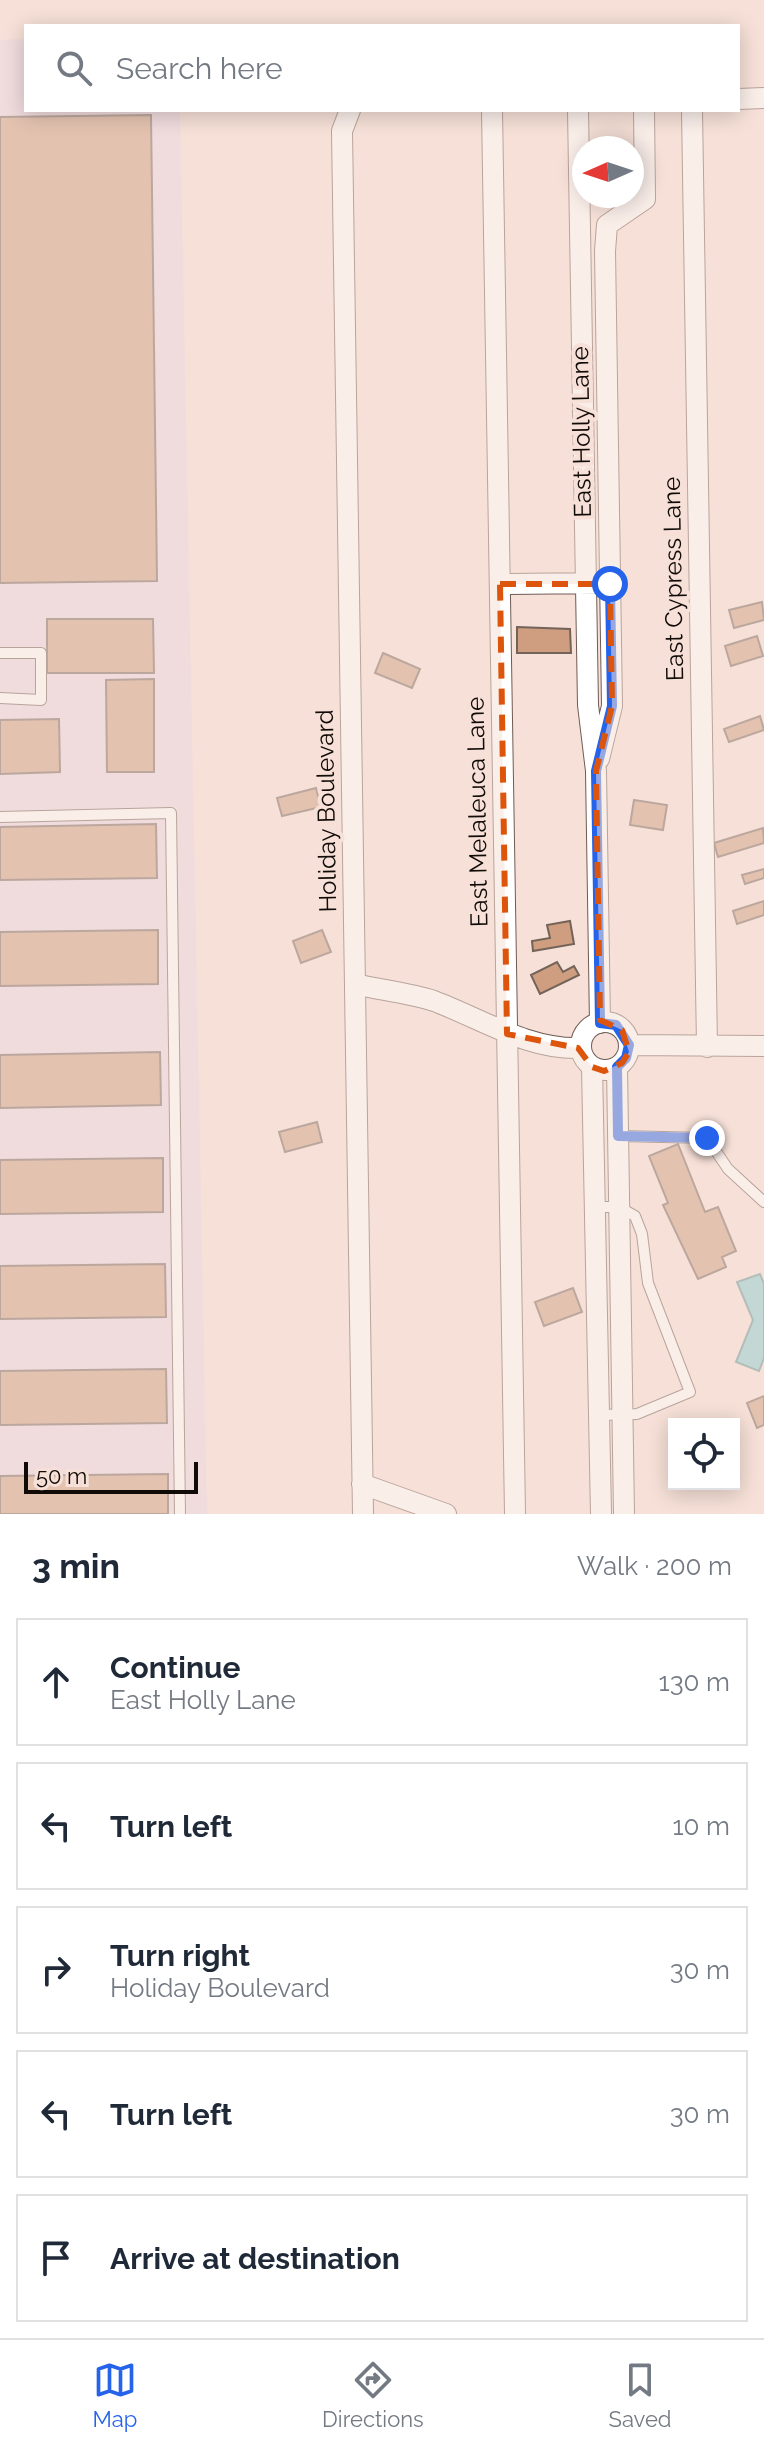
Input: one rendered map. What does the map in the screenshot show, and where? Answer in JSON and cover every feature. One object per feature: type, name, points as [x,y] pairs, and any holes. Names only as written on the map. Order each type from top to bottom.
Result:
[{"type":"street","points":[[740,99],[764,98]]},
{"type":"street","name":"Holiday Boulevard","points":[[349,112],[342,131],[363,1514]]},
{"type":"street","name":"East Melaleuca Lane","points":[[492,112],[515,1514]]},
{"type":"street","name":"East Holly Lane","points":[[578,112],[588,705],[596,771],[600,1023]]},
{"type":"street","name":"East Holly Lane","points":[[596,771],[612,706],[605,251],[607,225],[645,199],[644,112]]},
{"type":"street","name":"East Cypress Lane","points":[[692,112],[707,1047]]},
{"type":"street","points":[[500,584],[610,584]]},
{"type":"street","points":[[355,984],[432,1001],[507,1034],[560,1049],[581,1048]]},
{"type":"street","points":[[592,1067],[604,1071],[617,1067],[626,1058],[629,1045],[616,1025],[600,1023],[586,1032],[581,1048],[592,1067],[601,1514]]},
{"type":"street","points":[[629,1045],[764,1046]]},
{"type":"street","points":[[617,1067],[624,1514]]},
{"type":"street","points":[[362,1484],[446,1514]]},
{"type":"lane","points":[[0,653],[41,653],[41,700],[0,698]]},
{"type":"lane","points":[[0,817],[171,813],[180,1514]]},
{"type":"lane","points":[[618,1136],[707,1138],[728,1169],[764,1202]]},
{"type":"lane","points":[[595,1207],[619,1207],[635,1216],[642,1234],[648,1283],[690,1392],[637,1414],[599,1415]]},
{"type":"highlighted area","points":[[500,584],[610,584],[612,706],[596,771],[600,1020],[622,1030],[629,1052],[622,1063],[604,1071],[592,1067],[578,1048],[507,1034]]},
{"type":"shaded area","points":[[24,39],[24,112],[180,112],[207,1514],[0,1514],[0,40]]},
{"type":"water","points":[[760,1274],[764,1284],[764,1358],[759,1371],[736,1362],[753,1320],[737,1282]]},
{"type":"building","points":[[151,115],[157,581],[0,583],[0,117]]},
{"type":"building","points":[[762,602],[764,620],[734,628],[729,610]]},
{"type":"building","points":[[47,619],[153,619],[154,673],[47,673]]},
{"type":"building","points":[[517,627],[570,629],[571,653],[517,653]]},
{"type":"building","points":[[757,636],[763,656],[731,666],[725,646]]},
{"type":"building","points":[[383,653],[420,669],[412,688],[375,673]]},
{"type":"building","points":[[154,679],[154,772],[107,772],[106,680]]},
{"type":"building","points":[[760,716],[764,730],[729,742],[724,729]]},
{"type":"building","points":[[59,719],[60,772],[0,774],[0,720]]},
{"type":"building","points":[[316,788],[321,807],[282,816],[277,798]]},
{"type":"building","points":[[634,800],[667,805],[663,830],[630,825]]},
{"type":"building","points":[[156,824],[157,878],[0,880],[0,827]]},
{"type":"building","points":[[763,828],[764,843],[718,857],[714,843]]},
{"type":"building","points":[[764,869],[764,878],[745,884],[742,875]]},
{"type":"building","points":[[764,901],[764,915],[737,924],[733,911]]},
{"type":"building","points":[[570,921],[574,944],[533,951],[532,941],[550,938],[547,925]]},
{"type":"building","points":[[158,930],[158,984],[0,986],[0,932]]},
{"type":"building","points":[[322,930],[331,952],[301,963],[293,941]]},
{"type":"building","points":[[557,962],[563,972],[574,966],[579,975],[540,994],[531,975]]},
{"type":"building","points":[[160,1052],[161,1105],[0,1108],[0,1055]]},
{"type":"building","points":[[317,1122],[322,1142],[285,1152],[279,1132]]},
{"type":"building","points":[[678,1144],[705,1212],[718,1207],[736,1251],[722,1257],[726,1267],[698,1279],[663,1205],[668,1203],[649,1156]]},
{"type":"building","points":[[163,1158],[163,1212],[0,1214],[0,1160]]},
{"type":"building","points":[[165,1264],[166,1317],[0,1319],[0,1266]]},
{"type":"building","points":[[573,1288],[582,1312],[544,1326],[535,1302]]},
{"type":"building","points":[[166,1369],[167,1423],[0,1425],[0,1371]]},
{"type":"building","points":[[764,1396],[764,1425],[757,1428],[747,1403]]},
{"type":"building","points":[[168,1474],[168,1514],[0,1514],[0,1476]]},
{"type":"route","points":[[610,584],[612,706],[596,771],[600,1023],[616,1025],[627,1037],[629,1045],[626,1058],[617,1067],[618,1136],[707,1138]]}]
